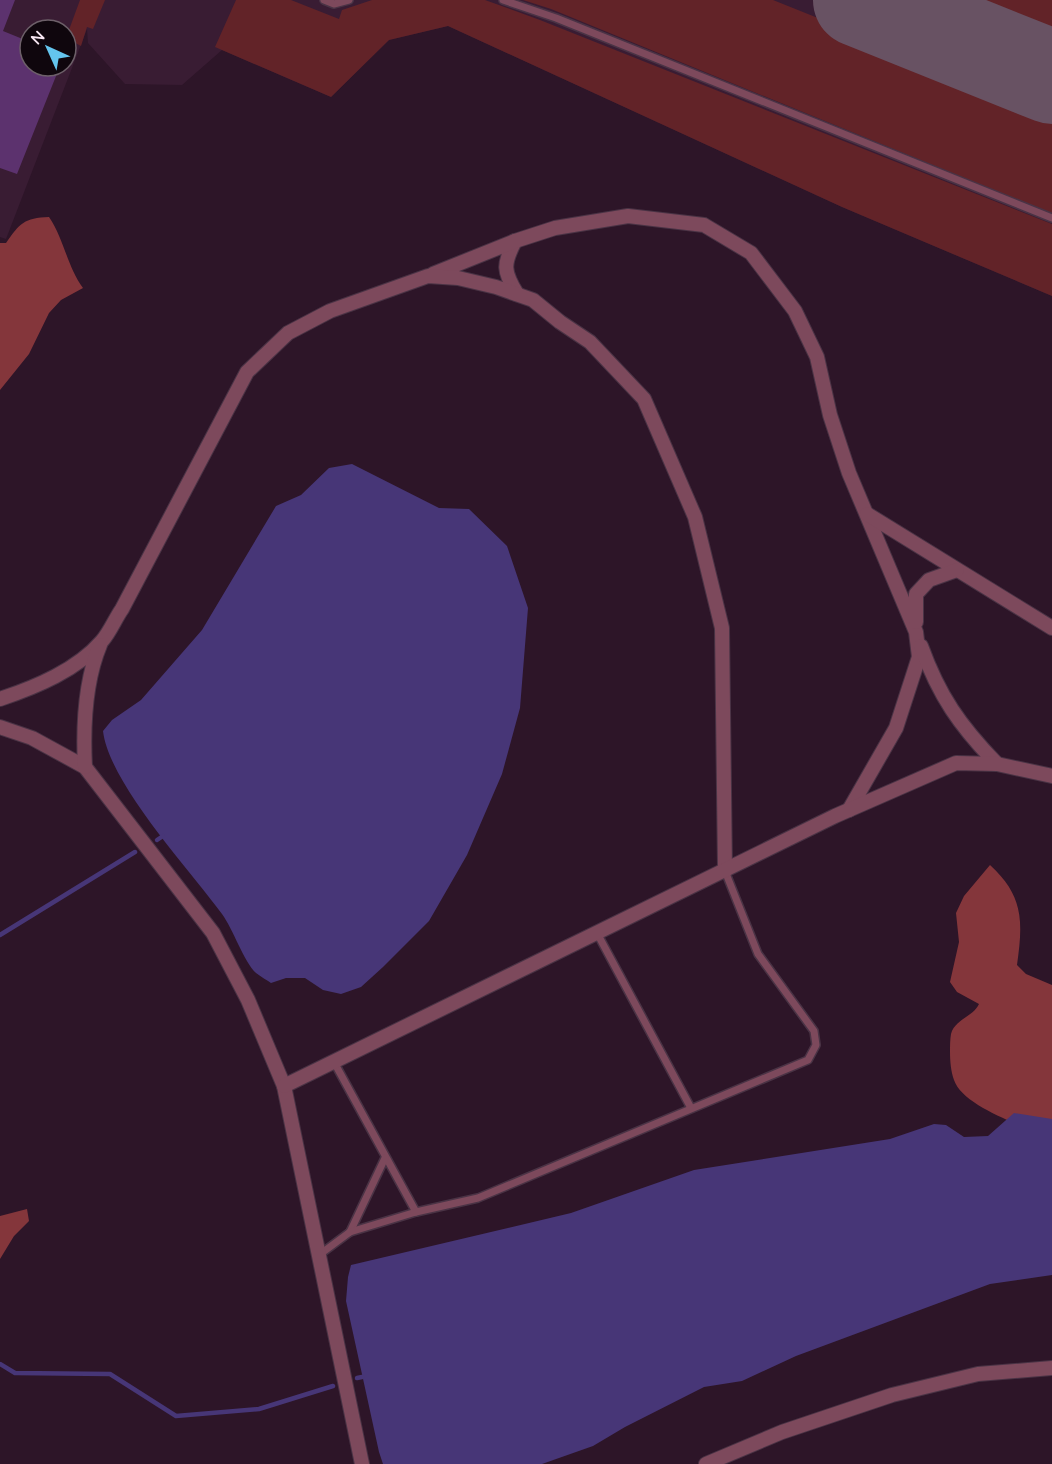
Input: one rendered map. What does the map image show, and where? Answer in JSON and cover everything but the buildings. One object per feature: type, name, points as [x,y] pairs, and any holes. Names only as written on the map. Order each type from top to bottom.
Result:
[{"type":"street","points":[[85,766],[83,737],[91,665],[247,372],[288,333],[330,311],[428,276],[514,241],[555,228],[628,216],[704,225],[751,254],[795,310],[817,357],[836,434],[849,473],[941,695],[972,739],[997,764]]},
{"type":"street","points":[[514,241],[505,261],[508,279],[517,294]]},
{"type":"street","points":[[428,276],[458,278],[496,287],[533,300],[590,342],[644,399],[695,517],[722,627],[725,871]]},
{"type":"street","points":[[867,514],[1052,628]]},
{"type":"street","points":[[849,810],[896,728],[919,657],[916,632],[916,594],[929,580],[957,570]]},
{"type":"street","points":[[0,699],[25,691],[77,663],[102,641]]},
{"type":"street","points":[[0,727],[32,738],[85,766],[213,933],[248,1000],[284,1086],[362,1464]]},
{"type":"street","points":[[284,1086],[849,810],[956,763],[997,764],[1052,776]]},
{"type":"street","points":[[706,1464],[782,1432],[892,1395],[978,1374],[1052,1368]]},
{"type":"lane","points":[[324,0],[334,4],[349,0]]},
{"type":"lane","points":[[503,0],[567,22],[1052,218]]},
{"type":"lane","points":[[319,1255],[350,1232],[416,1212],[478,1198],[808,1060],[816,1046],[814,1031],[758,954],[725,871]]},
{"type":"lane","points":[[597,933],[691,1108]]},
{"type":"lane","points":[[334,1062],[416,1212]]},
{"type":"lane","points":[[350,1232],[385,1158]]},
{"type":"shaded area","points":[[0,0],[1052,0],[1052,296],[842,207],[448,26],[389,40],[331,97],[222,50],[182,85],[125,84],[88,43],[87,29],[78,52],[78,18],[18,18],[18,78],[68,78],[6,239],[0,237]]},
{"type":"shaded area","points":[[80,0],[105,0],[93,29],[87,27],[81,46],[78,44],[78,18],[73,18]]},
{"type":"shaded area","points":[[236,0],[291,0],[339,19],[342,10],[372,0],[485,0],[1052,224],[1052,296],[842,207],[448,26],[389,40],[331,97],[215,47]]},
{"type":"shaded area","points":[[523,0],[773,0],[1052,112],[1052,214],[551,9]]},
{"type":"shaded area","points":[[951,0],[1052,0],[1052,40]]},
{"type":"shaded area","points":[[49,217],[83,288],[61,300],[49,313],[29,354],[0,390],[0,243],[6,243],[28,220]]},
{"type":"shaded area","points":[[352,464],[439,508],[469,509],[507,546],[528,608],[520,708],[502,774],[467,855],[429,921],[361,987],[341,994],[323,990],[305,978],[286,978],[271,983],[256,973],[247,961],[222,914],[152,825],[119,775],[108,752],[103,731],[112,720],[141,700],[202,630],[276,506],[301,495],[329,468]]},
{"type":"shaded area","points":[[990,865],[1009,888],[1018,910],[1020,936],[1017,965],[1026,974],[1052,985],[1052,1137],[982,1108],[960,1090],[952,1074],[951,1034],[956,1025],[973,1012],[979,1004],[957,992],[950,982],[959,942],[956,913],[964,896]]},
{"type":"shaded area","points":[[1014,1113],[1052,1119],[1052,1275],[990,1284],[796,1356],[742,1381],[704,1387],[593,1446],[542,1464],[383,1464],[346,1301],[351,1265],[571,1213],[694,1170],[890,1139],[934,1124],[946,1125],[964,1137],[988,1136]]},
{"type":"shaded area","points":[[27,1209],[29,1221],[14,1236],[0,1259],[0,1216]]},
{"type":"waterway","points":[[157,840],[163,836]]},
{"type":"waterway","points":[[0,935],[135,852]]},
{"type":"waterway","points":[[0,1364],[15,1373],[110,1374],[176,1416],[259,1409],[333,1386]]},
{"type":"waterway","points":[[357,1378],[362,1377]]},
{"type":"taxiway","points":[[1030,68],[1052,71]]},
{"type":"runway","points":[[860,0],[1052,77]]}]
